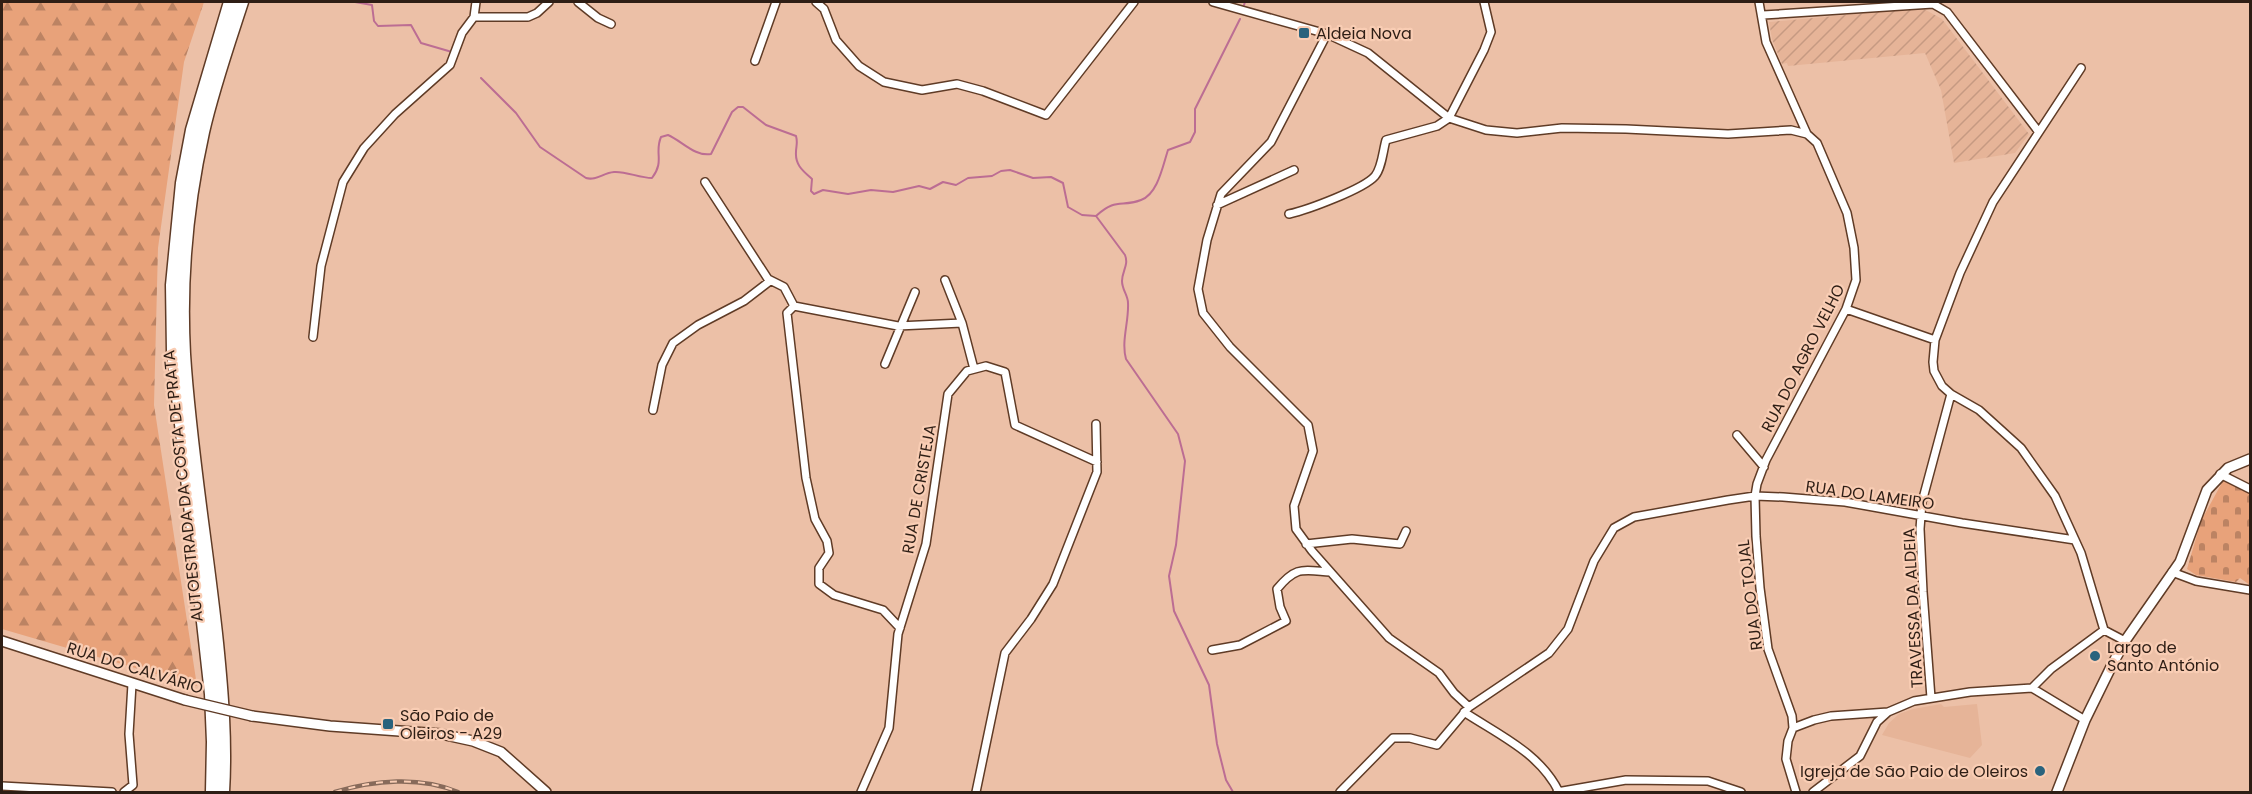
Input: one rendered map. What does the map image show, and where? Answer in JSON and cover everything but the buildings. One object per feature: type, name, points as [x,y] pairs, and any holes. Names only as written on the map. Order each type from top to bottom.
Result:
[{"type":"highway","name":"AUTOESTRADA DA COSTA DE PRATA","points":[[212,792],[212,694],[175,375],[172,285],[182,183],[192,130],[230,2]]},
{"type":"highway","name":"AUTOESTRADA DA COSTA DE PRATA","points":[[224,792],[223,694],[184,353],[183,285],[192,195],[204,132],[242,2]]},
{"type":"main road","points":[[2057,792],[2085,720],[2125,641],[2180,562],[2207,490],[2228,468],[2250,459]]},
{"type":"main road","name":"RUA DO CALVÁRIO","points":[[2,641],[185,700],[256,717],[349,728],[441,734],[473,741],[501,752],[546,792]]},
{"type":"street","points":[[313,337],[321,266],[343,182],[364,148],[395,114],[450,65],[462,33],[474,18],[476,2]]},
{"type":"street","points":[[474,18],[528,17],[537,13],[549,2]]},
{"type":"street","points":[[578,2],[598,18],[611,24]]},
{"type":"street","points":[[755,61],[776,2]]},
{"type":"street","points":[[816,2],[824,9],[836,40],[859,66],[884,82],[922,90],[957,84],[983,91],[1046,115],[1134,2]]},
{"type":"street","points":[[1213,2],[1327,34],[1368,53],[1449,118],[1486,130],[1517,133],[1562,128],[1626,129],[1728,134],[1791,130],[1807,134]]},
{"type":"street","points":[[1289,214],[1332,200],[1370,181],[1377,175],[1386,140],[1437,126],[1449,118],[1491,32],[1484,2]]},
{"type":"street","name":"RUA DO AGRO VELHO","points":[[1755,496],[1756,484],[1846,309],[1856,280],[1854,248],[1847,213],[1817,144],[1807,134],[1766,42],[1759,2]]},
{"type":"street","points":[[1763,15],[1933,4],[1947,12],[2038,131]]},
{"type":"street","points":[[1327,34],[1271,142],[1221,194],[1207,240],[1197,289],[1203,313],[1230,347],[1308,425],[1314,451],[1294,506],[1296,529],[1306,544],[1389,638],[1439,673],[1466,710],[1532,755],[1546,769],[1558,792],[1626,780],[1708,781],[1741,792]]},
{"type":"street","points":[[2081,68],[1993,202],[1972,244],[1935,340],[1934,371],[1942,386],[1951,394],[1979,410],[2021,448],[2055,496],[2081,553],[2104,630],[2125,641]]},
{"type":"street","points":[[1217,205],[1294,170]]},
{"type":"street","points":[[705,182],[770,281],[783,288],[794,306],[902,326],[962,323]]},
{"type":"street","points":[[945,280],[962,323],[974,369],[986,366],[1005,372],[1015,425],[1097,462]]},
{"type":"street","points":[[653,410],[662,365],[674,343],[698,325],[744,301],[770,281]]},
{"type":"street","points":[[885,364],[915,292]]},
{"type":"street","points":[[794,306],[787,313],[806,478],[815,519],[827,541],[829,553],[819,568],[819,584],[834,596],[883,610],[900,628]]},
{"type":"street","points":[[1846,309],[1935,340]]},
{"type":"street","name":"RUA DE CRISTEJA","points":[[861,792],[889,728],[900,628],[926,544],[948,394],[967,371],[974,369]]},
{"type":"street","name":"TRAVESSA DA ALDEIA","points":[[1931,698],[1923,592],[1922,502],[1951,394]]},
{"type":"street","points":[[976,792],[1005,653],[1053,584],[1097,472],[1096,424]]},
{"type":"street","points":[[1737,435],[1764,467]]},
{"type":"street","points":[[2220,474],[2250,489]]},
{"type":"street","name":"RUA DO LAMEIRO","points":[[1340,792],[1393,738],[1410,738],[1437,745],[1466,710],[1549,653],[1568,629],[1594,561],[1614,528],[1634,517],[1755,496],[1845,502],[2075,540]]},
{"type":"street","name":"RUA DO TOJAL","points":[[1755,496],[1758,557],[1768,650],[1792,716],[1793,728],[1788,741],[1786,759],[1796,792]]},
{"type":"street","points":[[1306,544],[1352,539],[1400,544],[1406,531]]},
{"type":"street","points":[[1212,650],[1224,646],[1240,645],[1286,621],[1280,607],[1277,589],[1287,576],[1300,570],[1330,572]]},
{"type":"street","points":[[2172,572],[2196,581],[2250,590]]},
{"type":"street","points":[[2032,688],[2051,669],[2104,630]]},
{"type":"street","points":[[124,792],[133,785],[129,734],[132,684]]},
{"type":"street","points":[[1793,728],[1831,716],[1888,712],[1914,701],[1931,698],[2032,688],[2085,720]]},
{"type":"street","points":[[1813,792],[1860,756],[1877,722],[1888,712]]},
{"type":"street","points":[[2,786],[112,792]]},
{"type":"shaded area","points":[[1924,9],[1942,19],[2029,134],[2015,153],[1954,163],[1941,90],[1925,53],[1788,66],[1787,63],[1782,64],[1772,39],[1769,22]]},
{"type":"shaded area","points":[[1941,704],[1944,707],[1977,704],[1982,745],[1970,758],[1882,735],[1889,723],[1899,714]]},
{"type":"green space","points":[[2,2],[204,2],[184,62],[158,248],[154,405],[197,686],[2,629]]},
{"type":"green space","points":[[2224,479],[2250,492],[2250,585],[2240,578],[2236,582],[2196,575],[2187,569],[2201,521]]},
{"type":"waterway","points":[[355,2],[372,5],[374,21],[378,26],[411,25],[421,43],[452,52]]},
{"type":"waterway","points":[[1096,216],[1114,205],[1147,197],[1156,185],[1168,150],[1190,142],[1195,132],[1195,109],[1240,19]]},
{"type":"waterway","points":[[481,78],[516,113],[540,147],[586,178],[619,172],[652,178],[658,167],[658,148],[661,137],[668,135],[694,151],[711,154],[732,112],[738,107],[743,107],[766,125],[796,136],[797,161],[812,179],[811,191],[814,194],[823,190],[848,194],[871,190],[893,192],[919,186],[930,189],[943,182],[956,185],[968,178],[992,176],[1001,171],[1010,170],[1033,178],[1051,177],[1063,183],[1068,207],[1082,215],[1096,216]]},
{"type":"waterway","points":[[1096,216],[1126,259],[1122,281],[1128,303],[1124,345],[1126,359],[1178,434],[1185,461],[1176,545],[1169,576],[1174,611],[1209,685],[1217,744],[1226,780],[1233,792]]},
{"type":"railway","points":[[335,792],[365,785],[397,782],[428,784],[458,792]]},
{"type":"place","name":"Aldeia Nova","points":[[1304,33]]},
{"type":"place","name":"Largo de Santo António","points":[[2095,656]]},
{"type":"place","name":"São Paio de Oleiros - A29","points":[[388,724]]},
{"type":"place","name":"Igreja de São Paio de Oleiros","points":[[2040,771]]}]
